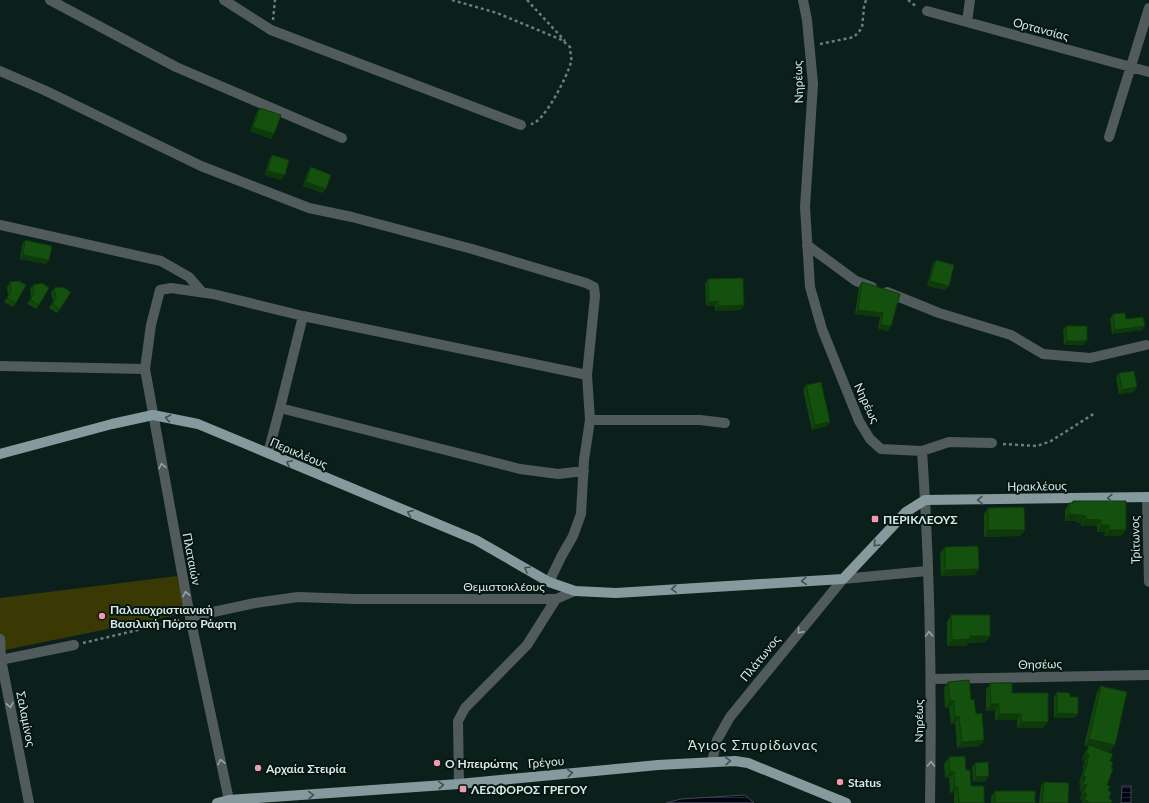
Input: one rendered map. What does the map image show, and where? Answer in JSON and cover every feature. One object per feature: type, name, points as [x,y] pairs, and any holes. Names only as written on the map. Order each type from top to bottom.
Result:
[{"type":"main road","name":"Περικλέους","points":[[0,454],[112,424],[153,415],[198,424],[476,540],[549,582],[574,591]]},
{"type":"main road","name":"Ηρακλέους","points":[[926,500],[1148,497]]},
{"type":"main road","points":[[843,579],[906,512],[926,500]]},
{"type":"main road","name":"Θεμιστοκλέους","points":[[574,591],[616,593],[843,579]]},
{"type":"main road","name":"Γρέγου","points":[[217,803],[229,800],[459,784],[658,764],[735,761],[748,763],[846,803]]},
{"type":"street","points":[[50,0],[176,67],[342,138]]},
{"type":"street","points":[[224,0],[271,30],[521,125]]},
{"type":"street","name":"Νηρέως","points":[[803,0],[810,46],[813,84],[805,207],[810,287],[822,329],[859,420],[870,439],[881,449],[922,451],[926,500],[931,679],[930,803]]},
{"type":"street","points":[[967,22],[970,0]]},
{"type":"street","points":[[1109,138],[1149,8]]},
{"type":"street","name":"Ορτανσίας","points":[[927,11],[1149,72]]},
{"type":"street","points":[[0,71],[44,90],[201,166],[309,208],[352,216],[465,247],[586,283],[594,287],[596,296],[587,375],[590,420],[581,514],[573,536],[549,582]]},
{"type":"street","points":[[0,226],[161,261],[189,277],[202,292],[303,316],[587,375]]},
{"type":"street","points":[[807,245],[856,281],[939,313],[1011,335],[1044,354],[1090,358],[1146,345]]},
{"type":"street","name":"Πλαταιών","points":[[202,292],[171,288],[160,290],[150,324],[145,369],[190,618],[229,800]]},
{"type":"street","points":[[268,454],[303,316]]},
{"type":"street","points":[[0,366],[145,369]]},
{"type":"street","points":[[280,408],[520,469],[558,474],[584,471]]},
{"type":"street","points":[[590,420],[700,420],[725,423]]},
{"type":"street","points":[[922,451],[950,442],[992,443]]},
{"type":"street","name":"Τρίτωνος","points":[[1148,497],[1149,582]]},
{"type":"street","points":[[843,579],[927,571]]},
{"type":"street","name":"Πλάτωνος","points":[[712,762],[717,740],[730,716],[843,579]]},
{"type":"street","name":"Θεμιστοκλέους","points":[[190,618],[255,603],[298,597],[357,600],[556,599],[574,591]]},
{"type":"street","points":[[459,784],[458,721],[465,708],[527,645],[556,599]]},
{"type":"street","name":"Σαλαμίνος","points":[[0,639],[1,660],[29,803]]},
{"type":"street","points":[[1,660],[74,645]]},
{"type":"street","name":"Θησέως","points":[[931,679],[1149,675]]},
{"type":"path","points":[[271,30],[275,0]]},
{"type":"path","points":[[452,0],[497,13],[566,43]]},
{"type":"path","points":[[521,125],[534,124],[544,115],[560,88],[571,62],[570,47],[560,34],[527,0]]},
{"type":"path","points":[[810,46],[854,37],[862,28],[866,0]]},
{"type":"path","points":[[992,443],[1037,446],[1051,441],[1095,413]]},
{"type":"path","points":[[74,645],[190,618]]},
{"type":"shaded area","points":[[177,576],[186,613],[0,651],[0,598]]},
{"type":"shaded area","points":[[1122,786],[1131,786],[1131,803],[1121,803]]},
{"type":"shaded area","points":[[745,795],[754,803],[666,803],[681,799]]},
{"type":"building","points":[[260,108],[281,115],[274,134],[253,127]]},
{"type":"building","points":[[272,155],[289,160],[285,175],[268,171]]},
{"type":"building","points":[[311,167],[331,175],[326,189],[306,182]]},
{"type":"building","points":[[25,240],[52,246],[49,260],[23,255]]},
{"type":"building","points":[[936,260],[954,265],[949,286],[930,281]]},
{"type":"building","points":[[743,278],[744,305],[718,306],[718,301],[709,302],[708,279]]},
{"type":"building","points":[[19,281],[26,285],[16,303],[7,298],[11,292],[10,282]]},
{"type":"building","points":[[862,282],[900,294],[891,326],[881,325],[883,313],[858,310]]},
{"type":"building","points":[[42,283],[49,288],[39,305],[30,300],[34,294],[33,285]]},
{"type":"building","points":[[63,287],[71,292],[60,309],[52,304],[56,298],[54,288]]},
{"type":"building","points":[[1125,313],[1126,319],[1143,317],[1145,326],[1115,330],[1113,314]]},
{"type":"building","points":[[1066,326],[1087,326],[1087,341],[1067,341]]},
{"type":"building","points":[[1134,371],[1137,387],[1122,390],[1119,373]]},
{"type":"building","points":[[821,382],[830,422],[815,425],[806,385]]},
{"type":"building","points":[[1073,501],[1126,501],[1126,530],[1109,530],[1109,525],[1101,525],[1101,520],[1086,519],[1086,516],[1069,514],[1069,503],[1073,503]]},
{"type":"building","points":[[1024,507],[1025,530],[988,530],[988,508]]},
{"type":"building","points":[[978,546],[979,569],[945,570],[945,547]]},
{"type":"building","points":[[951,615],[990,615],[990,636],[970,636],[970,639],[952,640]]},
{"type":"building","points":[[969,680],[971,700],[974,699],[976,714],[982,713],[984,740],[962,742],[959,717],[955,717],[954,701],[950,701],[948,682]]},
{"type":"building","points":[[990,683],[1012,683],[1012,693],[1048,693],[1048,722],[1021,722],[1021,714],[999,714],[999,704],[991,704]]},
{"type":"building","points":[[1101,686],[1127,692],[1115,745],[1089,739]]},
{"type":"building","points":[[1057,692],[1070,693],[1070,697],[1078,697],[1078,714],[1057,713]]},
{"type":"building","points":[[1089,745],[1113,754],[1110,761],[1113,762],[1111,768],[1113,769],[1107,785],[1110,786],[1108,791],[1111,792],[1109,799],[1112,800],[1111,803],[1088,803],[1088,801],[1085,800],[1087,794],[1084,792],[1087,785],[1083,784],[1086,777],[1083,776],[1088,762],[1089,754],[1086,753]]},
{"type":"building","points":[[965,756],[966,770],[970,770],[971,786],[984,786],[984,803],[959,803],[958,787],[955,787],[954,772],[950,772],[949,757]]},
{"type":"building","points":[[988,762],[989,776],[976,777],[975,763]]},
{"type":"building","points":[[1044,782],[1069,783],[1068,803],[1042,803]]},
{"type":"building","points":[[995,791],[1035,791],[1035,803],[995,803]]},
{"type":"place","name":"ΠΕΡΙΚΛΕΟΥΣ","points":[[875,519]]},
{"type":"place","name":"Παλαιοχριστιανική Βασιλική Πόρτο Ράφτη","points":[[102,616]]},
{"type":"place","name":"Ο Ηπειρώτης","points":[[437,763]]},
{"type":"place","name":"Αρχαία Στειρία","points":[[258,768]]},
{"type":"place","name":"Status","points":[[840,782]]},
{"type":"place","name":"ΛΕΩΦΟΡΟΣ ΓΡΕΓΟΥ","points":[[463,789]]},
{"type":"district","name":"Άγιος Σπυρίδωνας","points":[[753,744]]}]
